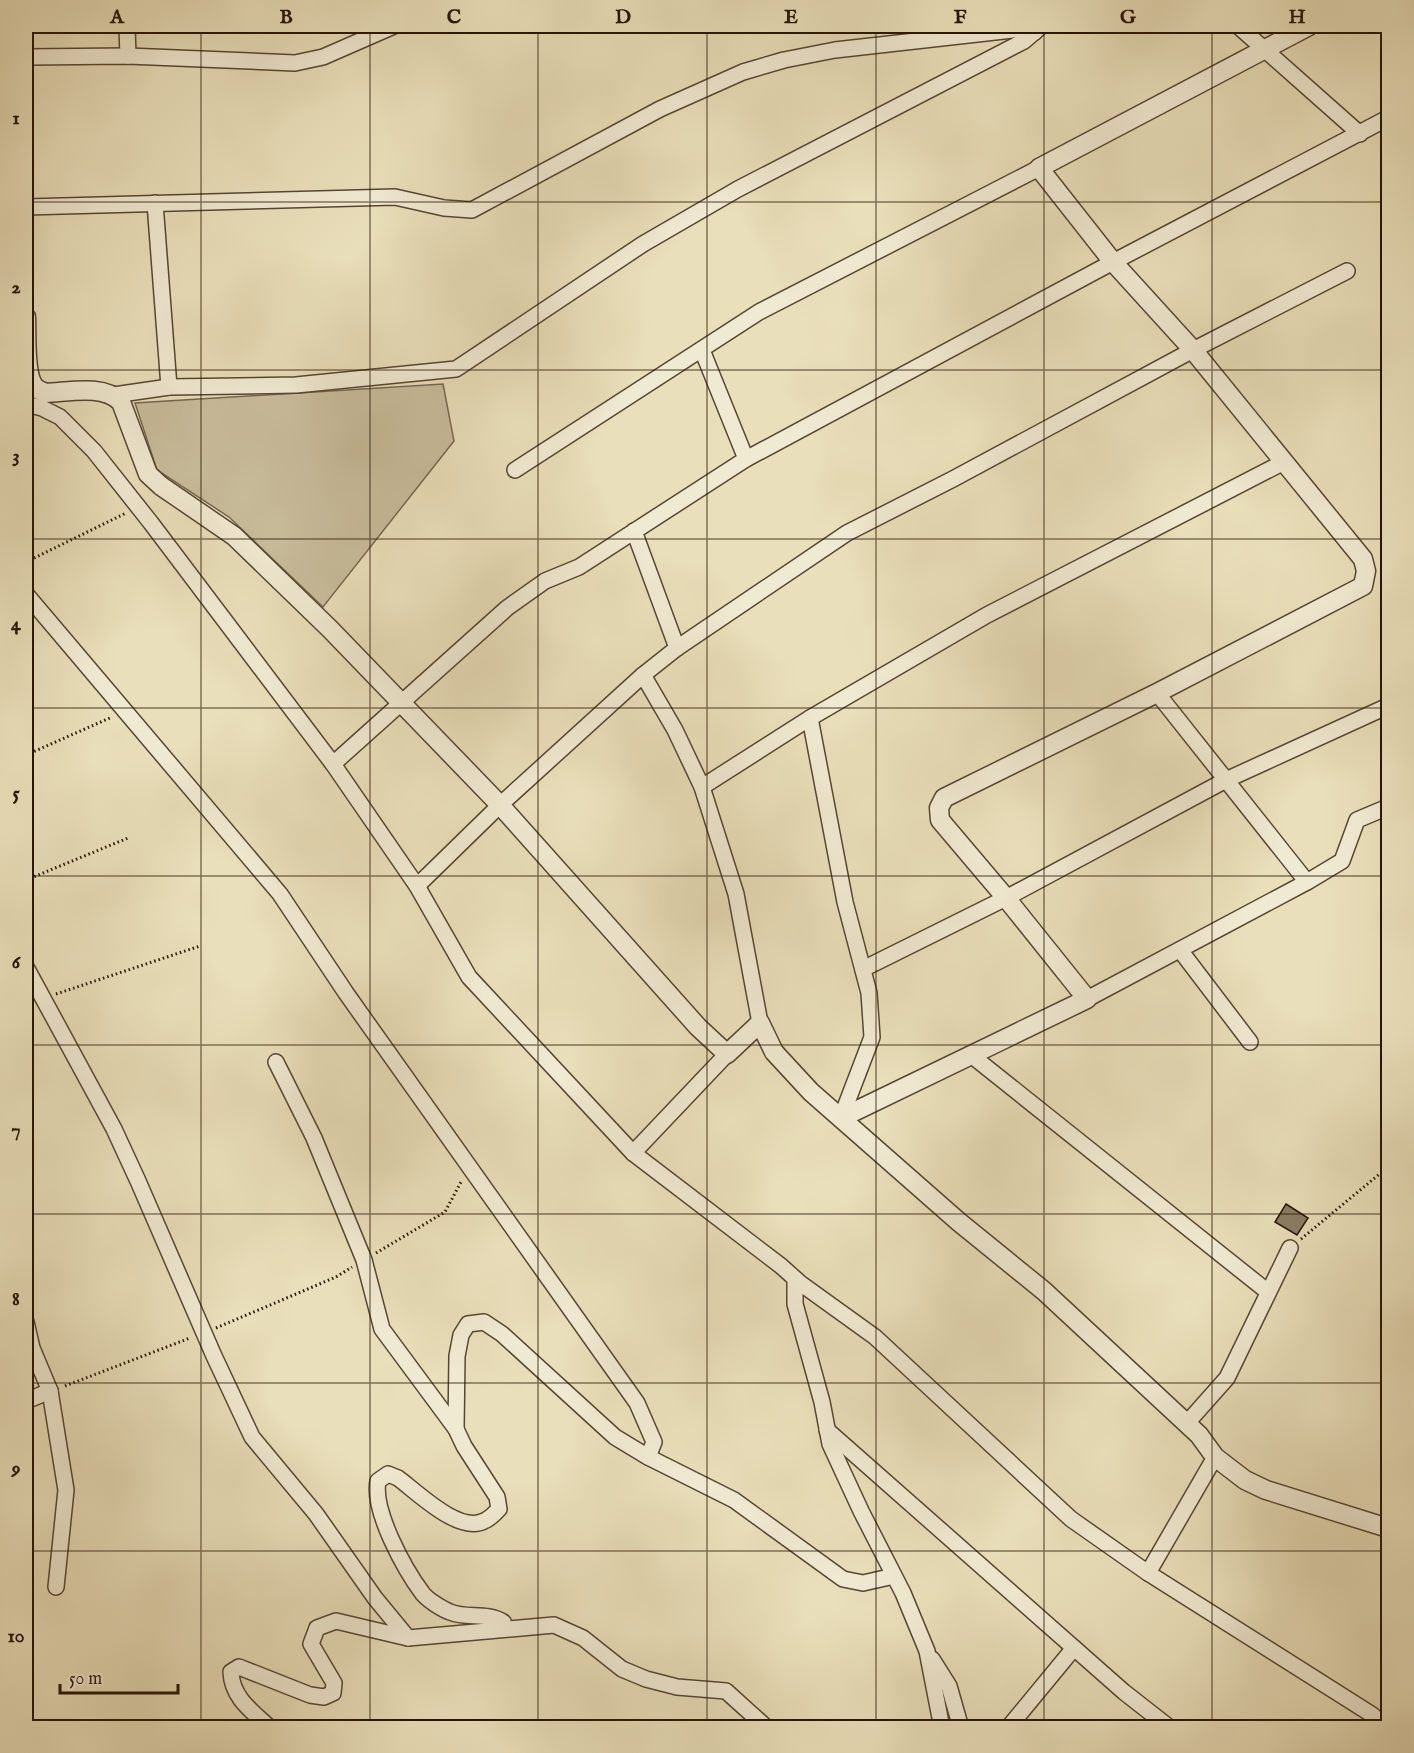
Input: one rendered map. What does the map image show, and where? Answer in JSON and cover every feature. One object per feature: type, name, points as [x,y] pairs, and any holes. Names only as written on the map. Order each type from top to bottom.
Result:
[{"type":"street","points":[[127,26],[128,56]]},
{"type":"street","points":[[26,57],[128,56],[295,63],[322,57],[394,26]]},
{"type":"street","points":[[1238,26],[1360,134]]},
{"type":"street","points":[[515,470],[759,312],[1309,26]]},
{"type":"street","points":[[26,207],[395,197],[444,208],[472,210],[660,109],[742,72],[784,60],[835,50],[1039,29]]},
{"type":"street","points":[[114,395],[169,387],[296,385],[456,369],[575,288],[675,225],[738,189],[1024,41],[1039,29]]},
{"type":"street","points":[[333,764],[507,608],[545,580],[579,567],[746,459],[1113,262],[1389,118]]},
{"type":"street","points":[[1039,168],[1113,262],[1193,350],[1363,559],[1366,571],[1363,586],[1156,693],[944,798],[939,808],[940,820],[1087,999]]},
{"type":"street","points":[[155,203],[169,387]]},
{"type":"street","points":[[417,886],[500,806],[643,675],[677,648],[847,533],[1347,271]]},
{"type":"street","points":[[26,317],[29,371],[32,384],[44,400],[94,451],[139,507],[333,764],[417,886],[469,977],[633,1153],[795,1279],[875,1337],[1071,1519],[1148,1573],[1371,1714],[1388,1728]]},
{"type":"street","points":[[702,350],[746,459]]},
{"type":"street","points":[[26,404],[102,391],[114,395],[126,411],[148,474],[161,486],[234,536],[330,629],[500,806],[698,1027],[727,1054]]},
{"type":"street","points":[[702,787],[810,718],[987,615],[1284,462]]},
{"type":"street","points":[[634,531],[677,648]]},
{"type":"street","points":[[26,594],[280,894],[346,993],[637,1403],[654,1442],[648,1457]]},
{"type":"street","points":[[643,675],[675,730],[702,787],[736,894],[760,1023],[774,1052],[811,1092],[959,1222],[1044,1291],[1187,1423],[1215,1457],[1245,1480],[1266,1490],[1389,1528]]},
{"type":"street","points":[[1156,693],[1307,882]]},
{"type":"street","points":[[863,969],[1006,898],[1227,780],[1389,706]]},
{"type":"street","points":[[810,718],[845,902],[869,993],[872,1037],[841,1118]]},
{"type":"street","points":[[841,1118],[1087,999],[1307,882],[1342,861],[1357,820],[1389,807]]},
{"type":"street","points":[[1180,950],[1250,1042]]},
{"type":"street","points":[[26,967],[114,1129],[252,1437],[316,1514],[375,1598],[408,1638]]},
{"type":"street","points":[[633,1153],[727,1054],[760,1023]]},
{"type":"street","points":[[971,1056],[1268,1292]]},
{"type":"street","points":[[276,1062],[314,1138],[364,1260],[382,1329],[456,1429],[464,1446],[497,1497],[499,1509],[483,1522],[463,1522],[446,1515],[398,1478],[388,1474],[378,1481],[375,1493],[390,1538],[424,1596],[450,1612],[495,1617],[503,1622],[501,1629]]},
{"type":"street","points":[[1187,1423],[1227,1378],[1290,1248]]},
{"type":"street","points":[[795,1279],[795,1304],[822,1402],[830,1444],[894,1576],[927,1651],[949,1686],[961,1728]]},
{"type":"street","points":[[26,1322],[32,1348],[50,1391],[66,1490],[56,1587]]},
{"type":"street","points":[[456,1429],[457,1356],[461,1335],[468,1324],[484,1322],[502,1334],[615,1437],[648,1457],[734,1500],[843,1579],[863,1583],[894,1576]]},
{"type":"street","points":[[26,1401],[50,1391]]},
{"type":"street","points":[[827,1430],[1124,1692],[1170,1728]]},
{"type":"street","points":[[1148,1573],[1215,1457]]},
{"type":"street","points":[[270,1728],[239,1700],[232,1684],[231,1672],[239,1667],[310,1695],[324,1697],[333,1693],[334,1683],[311,1644],[316,1628],[336,1621],[408,1638],[554,1625],[583,1638],[622,1668],[646,1679],[677,1687],[726,1691],[767,1728]]},
{"type":"street","points":[[1008,1728],[1074,1648]]},
{"type":"street","points":[[927,1651],[942,1728]]},
{"type":"path","points":[[26,562],[139,507]]},
{"type":"path","points":[[26,755],[125,711]]},
{"type":"path","points":[[26,880],[128,838]]},
{"type":"path","points":[[43,999],[200,946]]},
{"type":"path","points":[[50,1391],[204,1333],[336,1277],[445,1212],[469,1165]]},
{"type":"path","points":[[1290,1248],[1389,1167]]},
{"type":"shaded area","points":[[443,384],[454,441],[323,607],[229,517],[157,470],[135,403]]},
{"type":"building","points":[[1286,1204],[1308,1218],[1297,1235],[1275,1222]]}]
